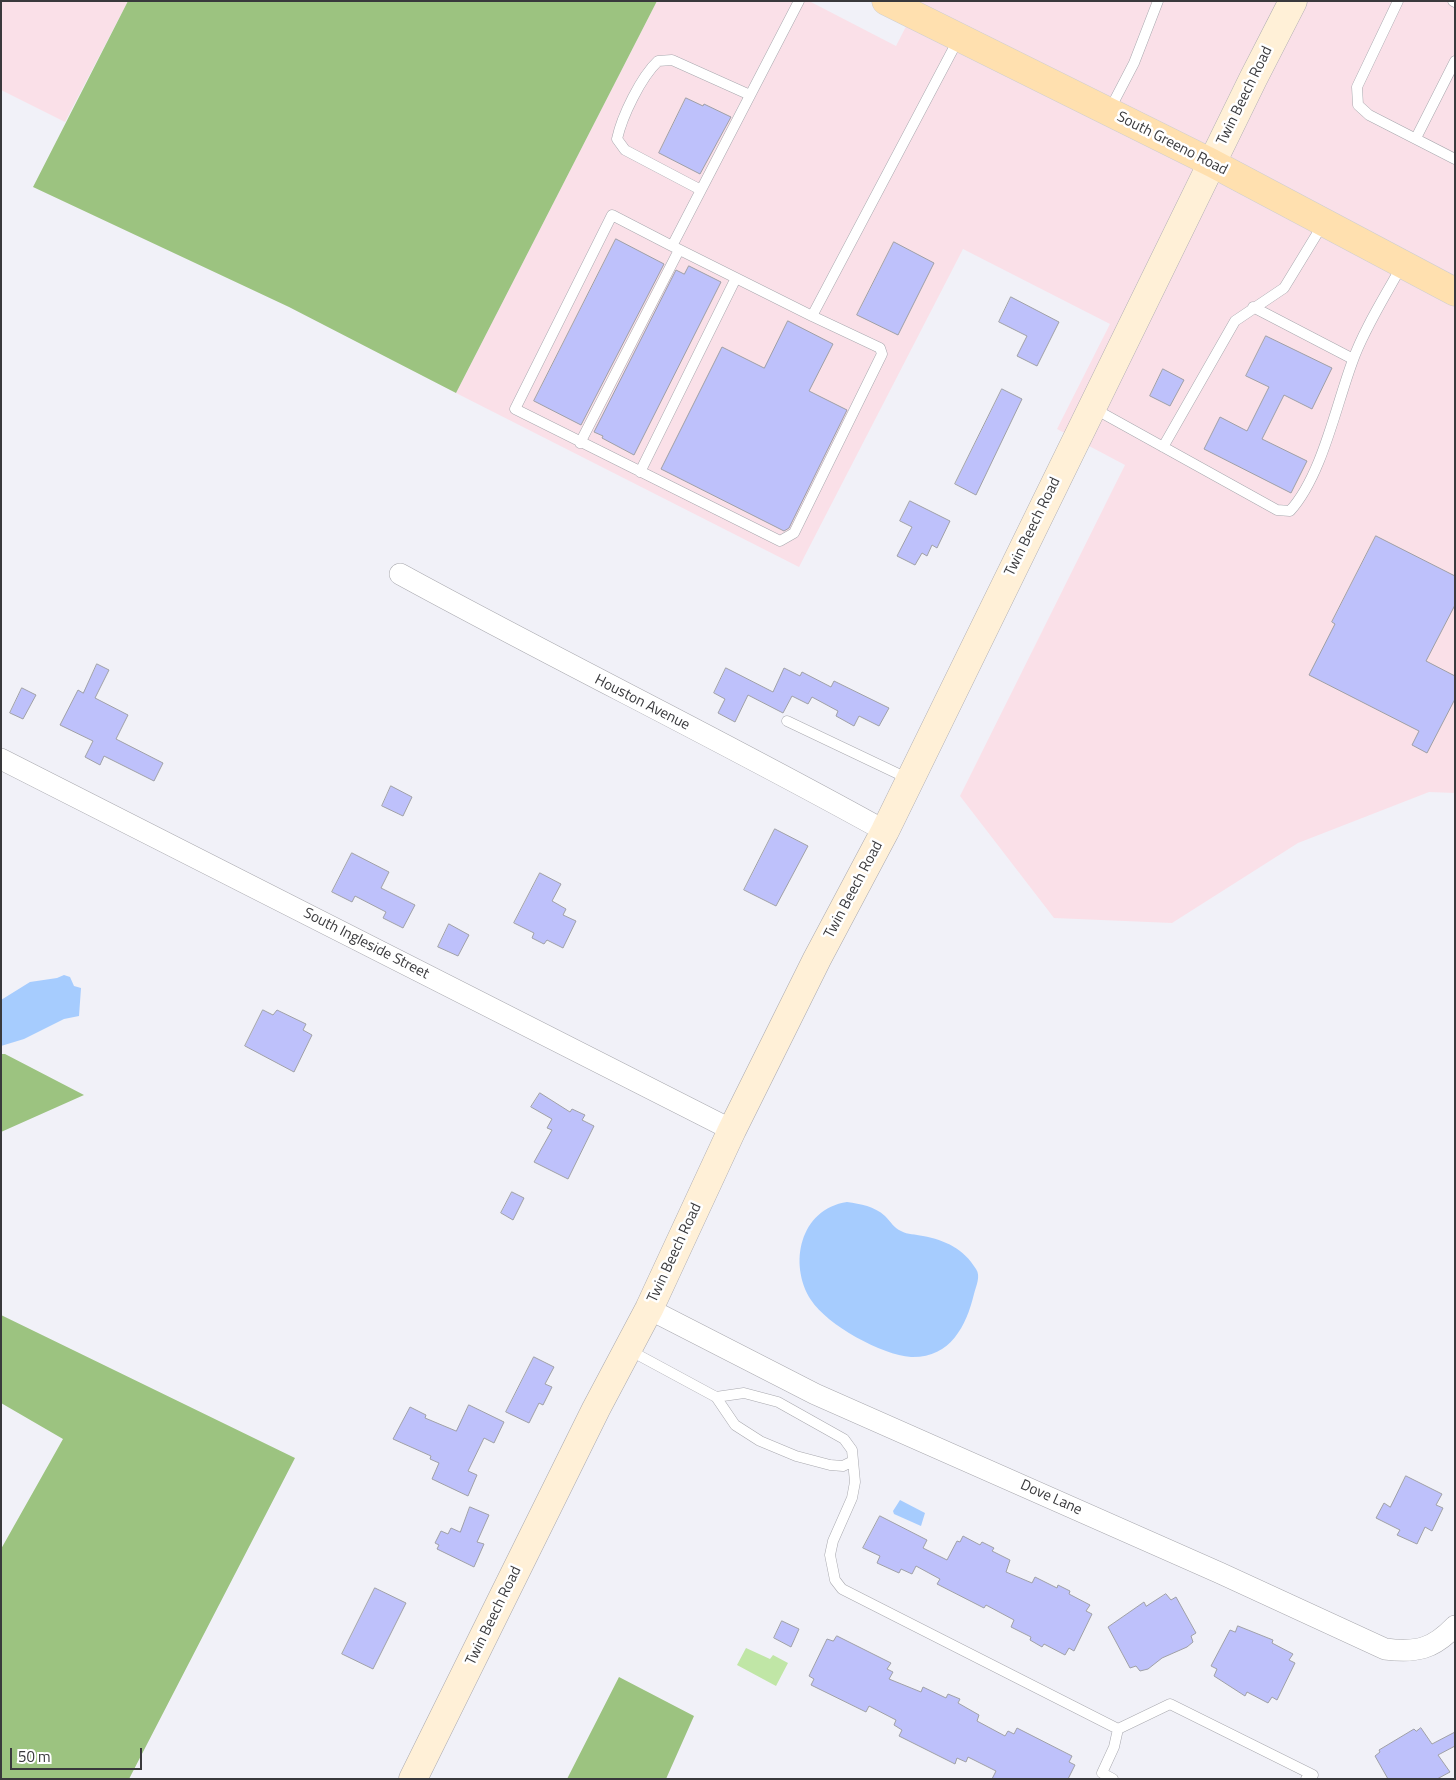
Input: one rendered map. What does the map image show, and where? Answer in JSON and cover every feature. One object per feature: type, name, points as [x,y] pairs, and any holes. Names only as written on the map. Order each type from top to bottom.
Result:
[{"type":"main road","name":"South Greeno Road","points":[[886,1],[1212,163],[1455,292]]},
{"type":"street","name":"Twin Beech Road","points":[[414,1779],[596,1408],[649,1309],[732,1130],[817,959],[910,780],[1212,163],[1294,1]]},
{"type":"street","name":"Houston Avenue","points":[[400,574],[529,644],[791,779],[885,830]]},
{"type":"street","name":"South Ingleside Street","points":[[1,759],[732,1130]]},
{"type":"street","name":"Dove Lane","points":[[649,1309],[815,1394],[1220,1573],[1385,1649],[1413,1651],[1427,1647],[1439,1641],[1455,1626]]},
{"type":"lane","points":[[580,443],[675,248],[701,190],[799,1]]},
{"type":"lane","points":[[1108,112],[1134,63],[1158,1]]},
{"type":"lane","points":[[1398,1],[1357,87],[1358,105],[1369,115],[1455,159]]},
{"type":"lane","points":[[812,316],[959,37]]},
{"type":"lane","points":[[701,190],[625,150],[617,139],[619,128],[648,70],[658,61],[672,60],[750,95]]},
{"type":"lane","points":[[1416,138],[1455,61]]},
{"type":"lane","points":[[612,215],[812,316],[880,348],[882,354],[794,533],[780,541],[515,409],[612,215]]},
{"type":"lane","points":[[1163,447],[1234,321],[1284,288],[1324,222]]},
{"type":"lane","points":[[1092,407],[1277,510],[1290,511],[1302,497],[1333,424],[1353,359],[1402,264]]},
{"type":"lane","points":[[640,472],[736,278]]},
{"type":"lane","points":[[1253,308],[1353,359]]},
{"type":"lane","points":[[787,721],[910,780]]},
{"type":"lane","points":[[628,1350],[716,1397],[735,1425],[760,1441],[796,1456],[830,1465],[843,1466],[853,1461]]},
{"type":"lane","points":[[716,1397],[744,1393],[778,1402],[844,1439],[852,1450],[855,1482],[852,1498],[833,1542],[830,1555],[835,1580],[842,1589],[1118,1729]]},
{"type":"lane","points":[[1118,1729],[1170,1704],[1312,1777]]},
{"type":"lane","points":[[1112,1779],[1102,1773],[1114,1747],[1118,1729]]},
{"type":"shaded area","points":[[1,1],[128,1],[65,122],[1,90]]},
{"type":"shaded area","points":[[657,1],[809,1],[896,46],[919,1],[1455,1],[1455,793],[1429,792],[1298,843],[1172,923],[1054,918],[960,796],[1125,465],[1057,429],[1110,324],[963,249],[799,567],[456,393]]},
{"type":"green space","points":[[128,1],[657,1],[456,393],[289,307],[33,187]]},
{"type":"green space","points":[[1,1054],[5,1054],[84,1095],[1,1132]]},
{"type":"green space","points":[[1,1315],[295,1458],[129,1779],[1,1779],[1,1549],[63,1439],[1,1403]]},
{"type":"green space","points":[[746,1648],[770,1659],[773,1655],[788,1663],[776,1686],[737,1665]]},
{"type":"green space","points":[[619,1677],[694,1716],[666,1779],[567,1779]]},
{"type":"water","points":[[64,975],[70,977],[74,986],[81,988],[79,1016],[64,1019],[24,1039],[1,1046],[1,1000],[30,982],[57,978]]},
{"type":"water","points":[[847,1202],[876,1210],[885,1216],[896,1228],[904,1232],[931,1238],[953,1246],[966,1256],[976,1269],[978,1281],[971,1306],[961,1329],[946,1346],[925,1356],[911,1357],[885,1351],[842,1328],[819,1310],[811,1300],[804,1286],[800,1270],[803,1240],[809,1227],[818,1215],[831,1207]]},
{"type":"water","points":[[900,1500],[925,1513],[921,1526],[894,1514],[893,1511]]},
{"type":"building","points":[[686,98],[731,117],[700,174],[659,153]]},
{"type":"building","points":[[616,239],[664,264],[581,425],[534,401]]},
{"type":"building","points":[[894,242],[934,263],[898,335],[857,315]]},
{"type":"building","points":[[689,266],[721,282],[634,455],[594,432],[676,270],[684,274]]},
{"type":"building","points":[[1011,297],[1059,322],[1037,366],[1017,356],[1027,336],[999,322]]},
{"type":"building","points":[[788,321],[833,344],[809,391],[847,410],[789,528],[784,531],[661,469],[722,347],[764,368]]},
{"type":"building","points":[[1266,336],[1332,368],[1312,409],[1284,395],[1262,439],[1307,461],[1291,493],[1204,449],[1220,417],[1247,431],[1269,387],[1246,376]]},
{"type":"building","points":[[1163,369],[1184,380],[1170,406],[1150,396]]},
{"type":"building","points":[[1002,389],[1022,399],[976,495],[955,484]]},
{"type":"building","points":[[910,501],[950,521],[937,548],[932,545],[927,556],[922,553],[915,565],[897,556],[912,527],[900,521]]},
{"type":"building","points":[[1376,536],[1455,576],[1455,605],[1426,661],[1455,676],[1455,699],[1427,753],[1412,745],[1419,731],[1309,675],[1335,624],[1332,622]]},
{"type":"building","points":[[97,664],[109,670],[95,698],[128,715],[116,739],[163,763],[154,781],[104,756],[100,765],[85,757],[93,741],[60,725],[78,690],[83,693]]},
{"type":"building","points":[[726,668],[773,692],[784,668],[800,676],[802,672],[831,687],[834,681],[889,708],[879,726],[859,716],[854,726],[836,716],[838,711],[812,697],[808,704],[792,696],[783,713],[748,695],[735,722],[718,713],[725,699],[714,693]]},
{"type":"building","points":[[22,688],[36,695],[23,719],[10,713]]},
{"type":"building","points":[[391,786],[412,797],[403,816],[382,806]]},
{"type":"building","points":[[775,829],[808,846],[776,906],[744,890]]},
{"type":"building","points":[[352,853],[389,872],[381,888],[415,905],[403,928],[383,918],[386,912],[355,896],[352,902],[332,892]]},
{"type":"building","points":[[540,873],[561,884],[552,901],[566,909],[563,915],[576,921],[563,948],[547,940],[544,944],[532,938],[534,933],[514,923]]},
{"type":"building","points":[[449,924],[469,935],[458,956],[438,947]]},
{"type":"building","points":[[263,1010],[273,1015],[277,1010],[306,1024],[303,1030],[312,1035],[294,1072],[245,1046]]},
{"type":"building","points":[[540,1093],[570,1112],[572,1109],[585,1115],[582,1120],[594,1126],[568,1179],[534,1162],[552,1130],[547,1128],[552,1119],[531,1107]]},
{"type":"building","points":[[512,1192],[524,1198],[513,1220],[501,1213]]},
{"type":"building","points":[[534,1357],[554,1367],[545,1384],[552,1387],[543,1405],[539,1403],[529,1423],[506,1412]]},
{"type":"building","points":[[469,1405],[504,1422],[494,1443],[484,1438],[468,1471],[477,1475],[468,1496],[432,1479],[439,1463],[430,1459],[431,1456],[393,1439],[410,1407],[426,1415],[425,1418],[456,1431]]},
{"type":"building","points":[[1406,1476],[1442,1494],[1436,1505],[1443,1508],[1432,1531],[1425,1527],[1417,1544],[1397,1535],[1400,1530],[1376,1518],[1384,1503],[1390,1507]]},
{"type":"building","points":[[470,1507],[489,1515],[477,1542],[484,1544],[474,1567],[437,1549],[439,1545],[435,1543],[441,1531],[448,1534],[451,1528],[460,1532]]},
{"type":"building","points":[[880,1516],[927,1540],[923,1548],[947,1560],[957,1541],[960,1542],[963,1536],[980,1545],[982,1542],[994,1548],[992,1551],[1010,1560],[1006,1572],[1032,1583],[1035,1577],[1057,1588],[1058,1585],[1070,1591],[1069,1594],[1090,1605],[1086,1611],[1092,1614],[1074,1651],[1069,1648],[1065,1655],[1044,1644],[1042,1647],[1030,1640],[1031,1637],[1011,1627],[1014,1620],[986,1605],[984,1608],[937,1584],[940,1579],[916,1566],[912,1574],[901,1569],[899,1573],[877,1563],[880,1556],[863,1548]]},
{"type":"building","points":[[375,1588],[406,1603],[373,1669],[342,1654]]},
{"type":"building","points":[[1166,1594],[1171,1600],[1176,1597],[1196,1633],[1191,1636],[1193,1642],[1187,1647],[1162,1658],[1148,1669],[1140,1671],[1136,1666],[1130,1668],[1108,1627],[1144,1602],[1146,1606]]},
{"type":"building","points":[[782,1621],[799,1629],[791,1647],[774,1638]]},
{"type":"building","points":[[1238,1626],[1273,1640],[1272,1643],[1293,1654],[1289,1660],[1295,1663],[1277,1700],[1272,1697],[1268,1703],[1247,1692],[1245,1696],[1214,1676],[1217,1669],[1211,1666],[1230,1630],[1235,1632]]},
{"type":"building","points":[[837,1636],[891,1663],[887,1669],[893,1672],[889,1679],[921,1692],[923,1687],[946,1698],[948,1694],[960,1699],[958,1703],[979,1715],[977,1721],[1005,1736],[1008,1731],[1014,1734],[1017,1728],[1072,1756],[1069,1762],[1075,1765],[1068,1779],[992,1779],[996,1771],[968,1757],[966,1762],[957,1758],[955,1764],[899,1736],[902,1730],[894,1725],[896,1720],[869,1706],[866,1712],[811,1685],[814,1679],[809,1676],[827,1639],[833,1641]]},
{"type":"building","points":[[1421,1728],[1432,1744],[1455,1732],[1455,1746],[1438,1755],[1450,1772],[1437,1779],[1388,1779],[1375,1756],[1380,1752],[1379,1750],[1414,1729],[1416,1731]]}]
